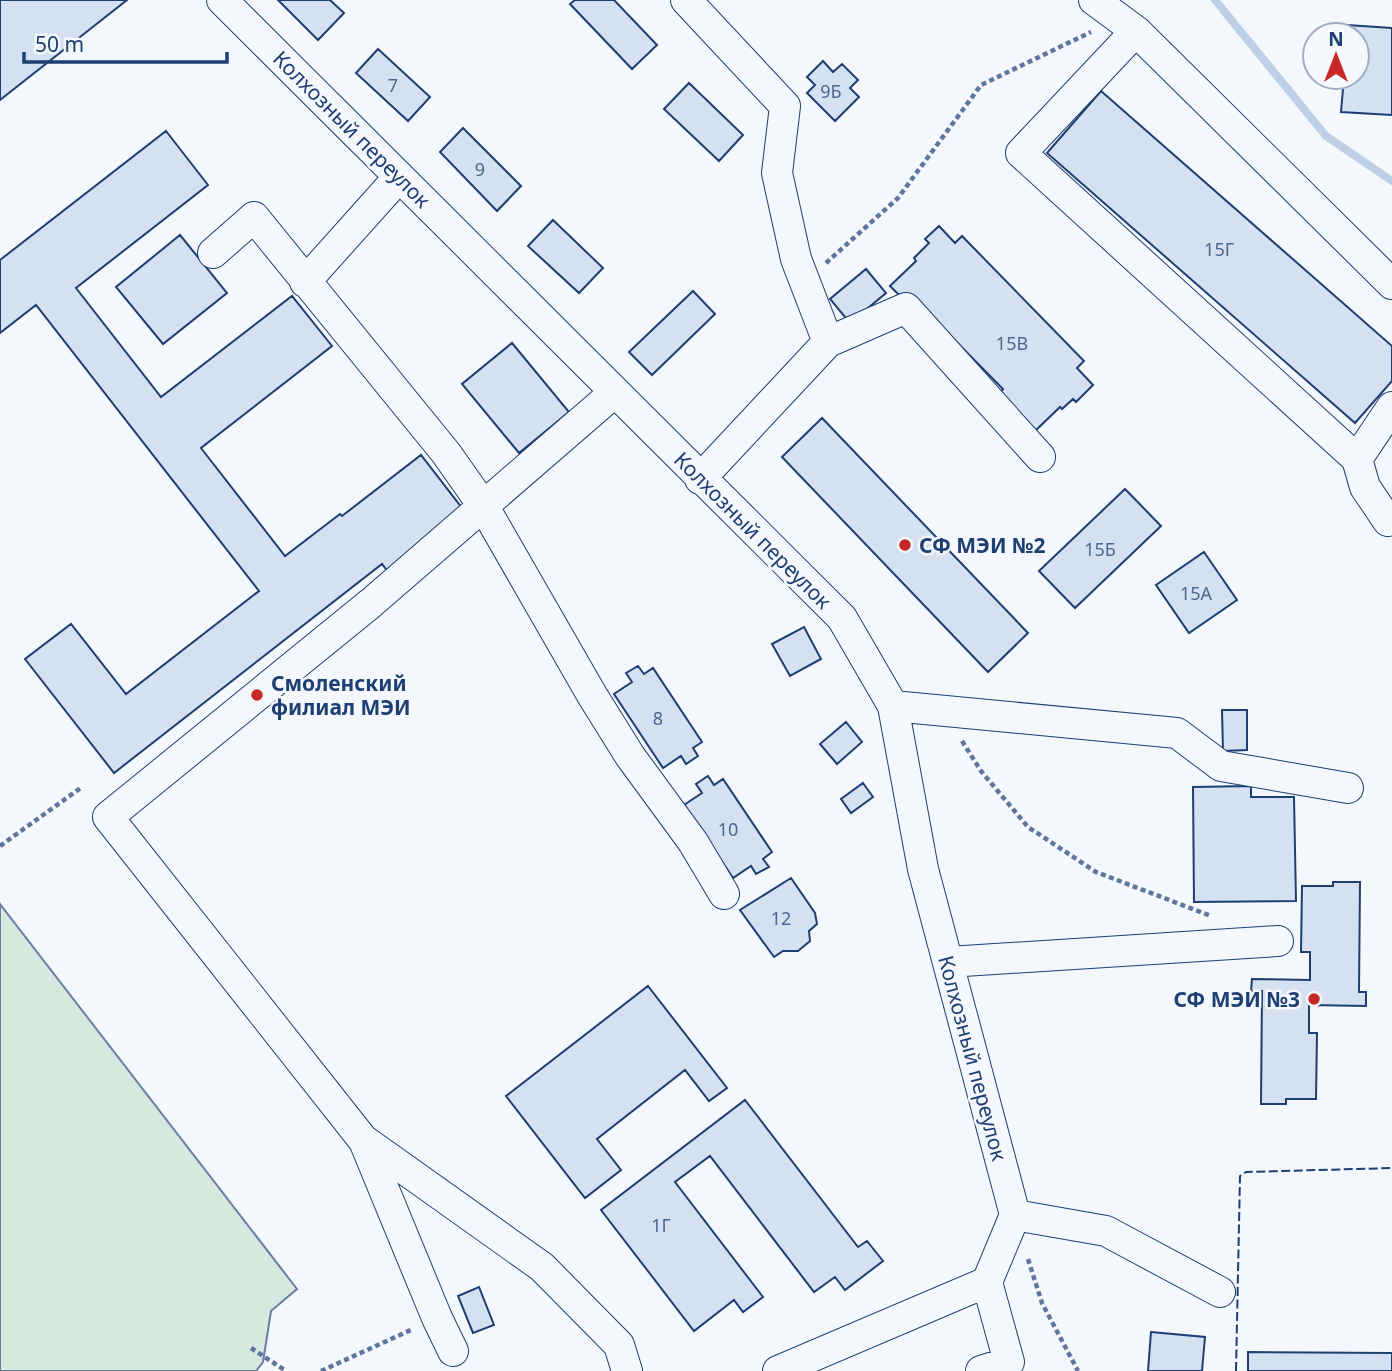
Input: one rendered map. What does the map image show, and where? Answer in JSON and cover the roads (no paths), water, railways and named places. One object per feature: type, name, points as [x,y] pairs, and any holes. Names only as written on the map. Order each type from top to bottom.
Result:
[{"type":"street","name":"Колхозный переулок","points":[[222,0],[842,618],[893,706],[923,869],[1015,1215]]},
{"type":"street","points":[[686,0],[785,106],[777,173],[796,259],[828,342]]},
{"type":"street","points":[[1094,0],[1127,25],[1392,284]]},
{"type":"street","points":[[1127,25],[1021,153],[1357,459],[1366,486],[1388,521],[1392,518]]},
{"type":"street","points":[[305,282],[399,177]]},
{"type":"street","points":[[213,253],[254,218],[446,453],[484,507],[629,756],[693,842],[723,894]]},
{"type":"street","points":[[700,479],[828,342],[906,308],[1040,457]]},
{"type":"street","points":[[453,1351],[364,1141],[108,817],[371,603],[615,392]]},
{"type":"street","points":[[1357,459],[1392,407]]},
{"type":"street","points":[[893,706],[1177,733],[1221,766],[1348,788]]},
{"type":"street","points":[[948,961],[1278,941]]},
{"type":"street","points":[[364,1141],[542,1267],[619,1345],[626,1371]]},
{"type":"street","points":[[1001,1368],[988,1282],[1015,1215],[1106,1231],[1220,1292]]},
{"type":"street","points":[[778,1371],[988,1282]]},
{"type":"waterway","points":[[1215,0],[1326,136],[1392,181]]},
{"type":"place","name":"СФ МЭИ №2","points":[[905,545]]},
{"type":"place","name":"Смоленский филиал МЭИ","points":[[257,695]]},
{"type":"place","name":"СФ МЭИ №3","points":[[1314,999]]}]
